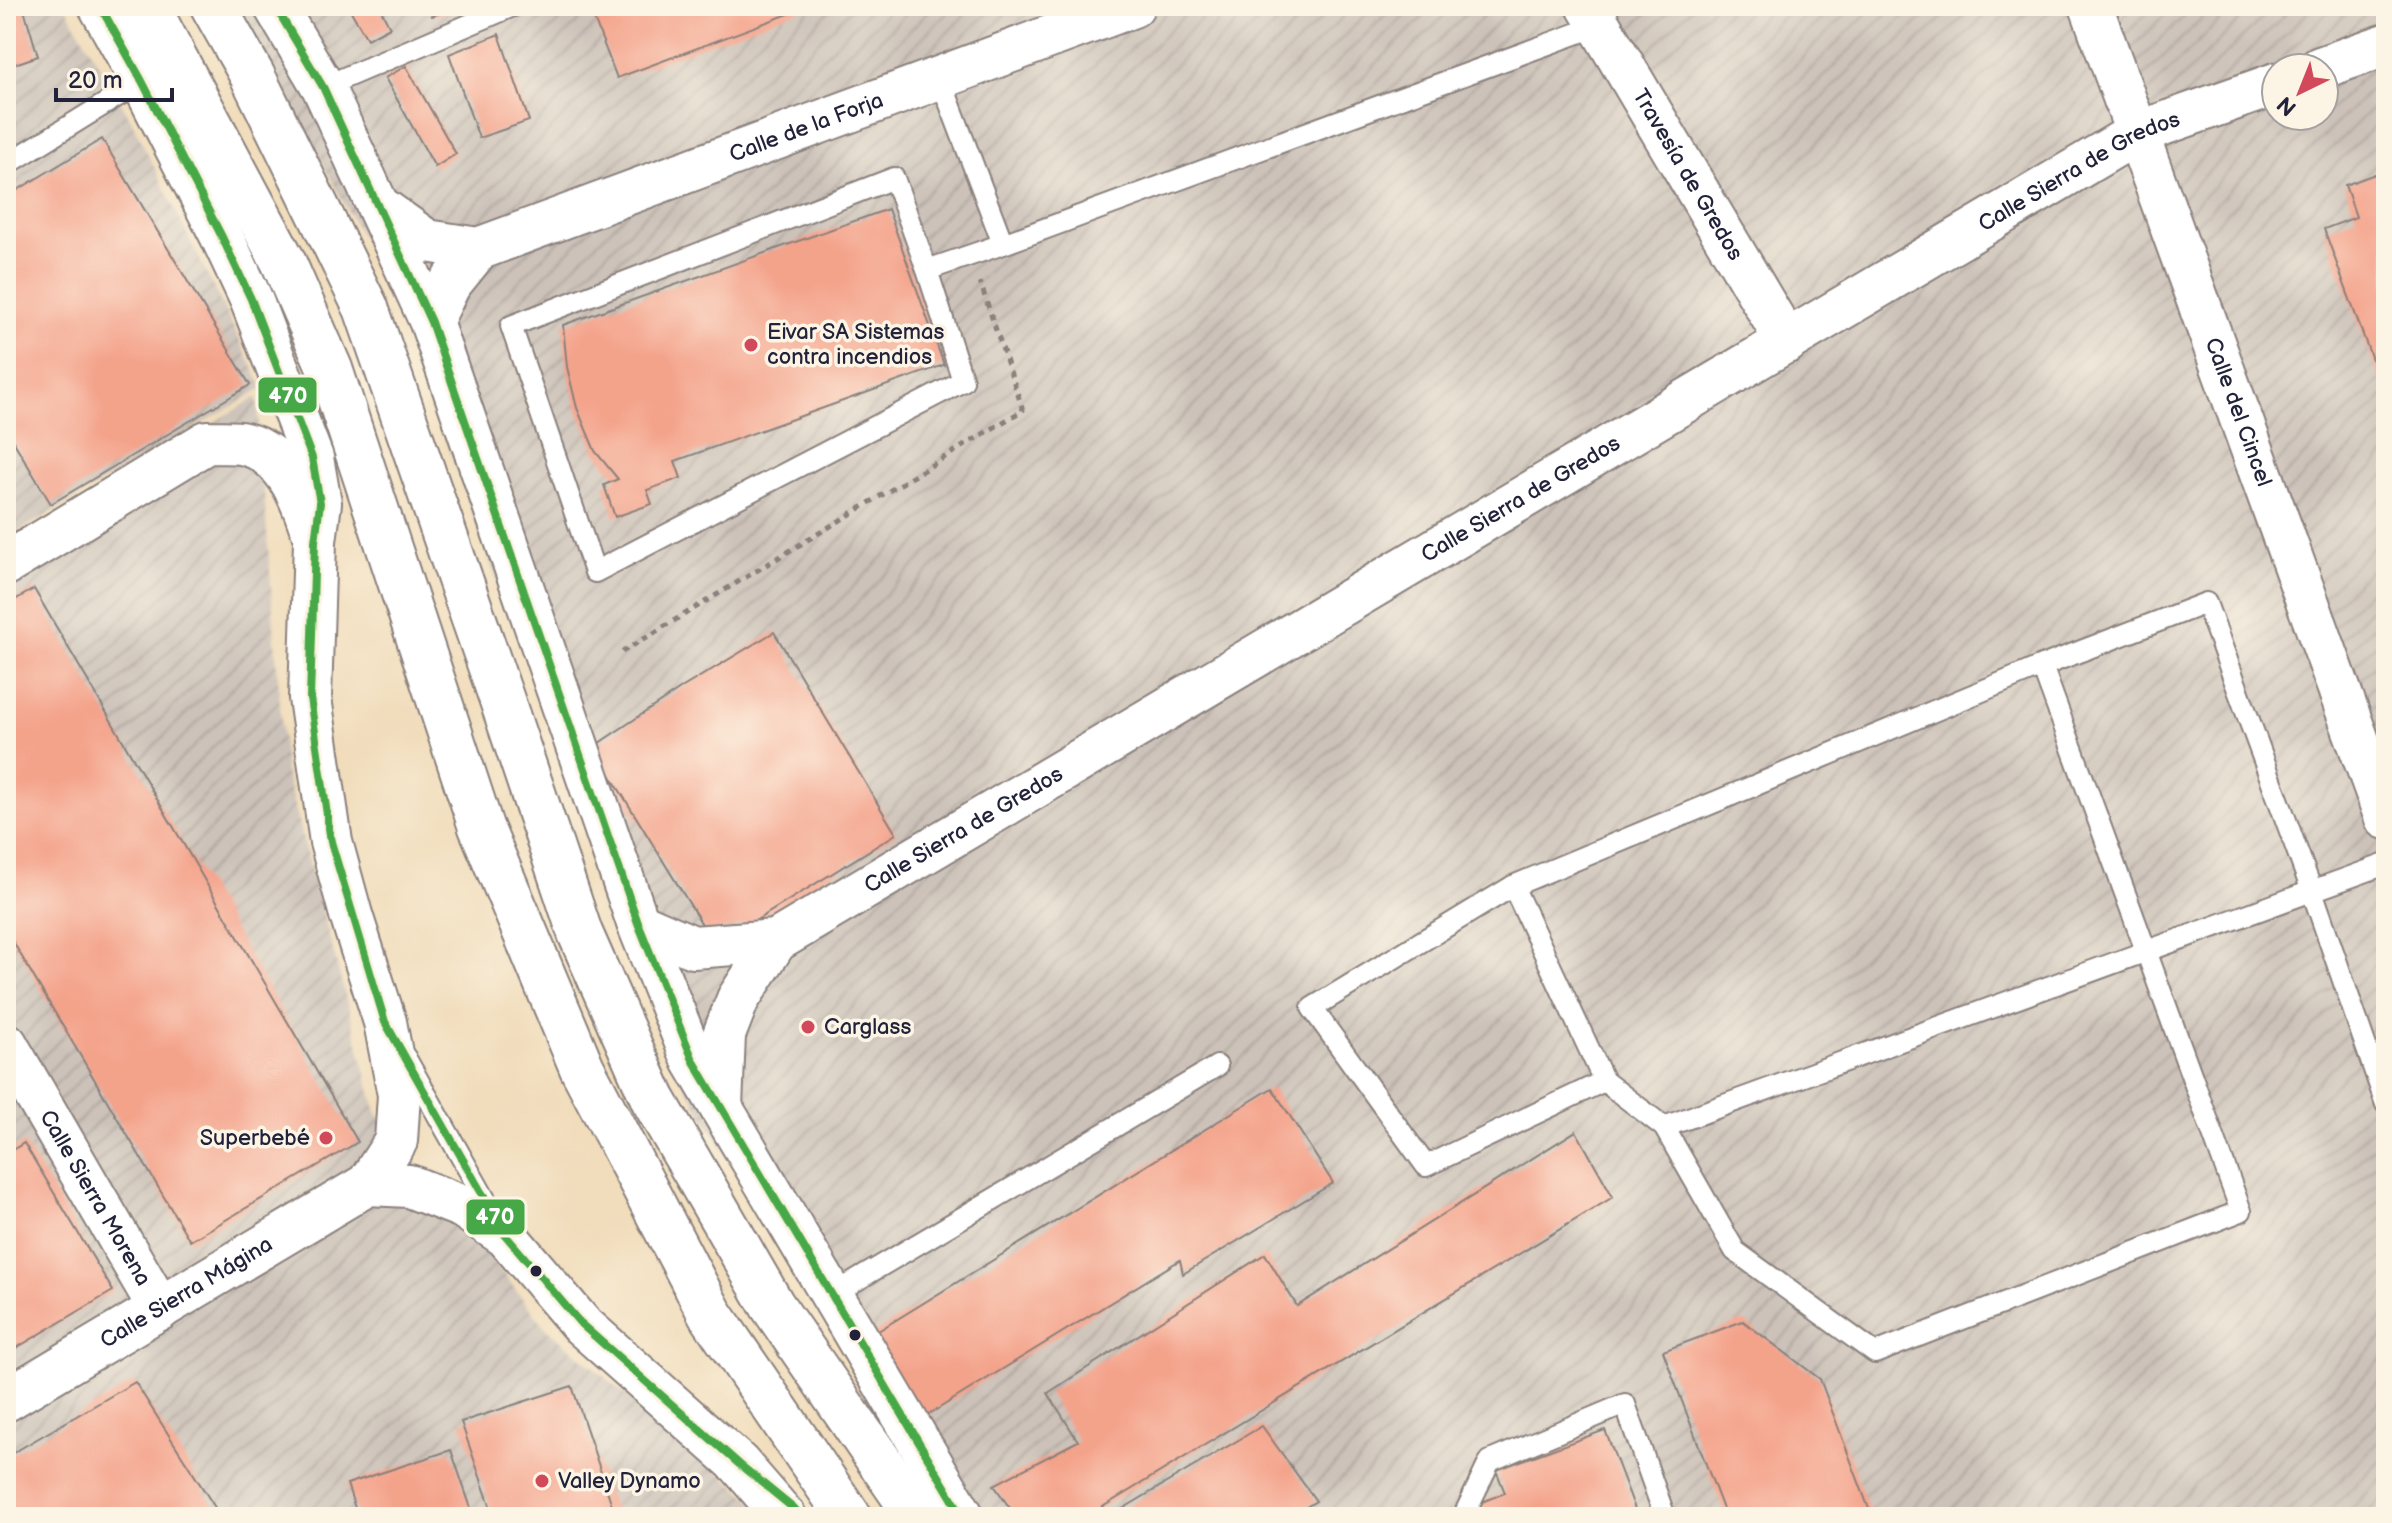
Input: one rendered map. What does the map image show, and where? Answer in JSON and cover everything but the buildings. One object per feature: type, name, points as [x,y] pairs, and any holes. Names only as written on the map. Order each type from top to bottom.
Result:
[{"type":"main road","points":[[147,6],[283,261],[330,369],[481,827],[582,1068],[710,1313],[849,1517]]},
{"type":"main road","points":[[213,6],[252,75],[366,308],[580,933],[653,1099],[772,1305],[918,1517]]},
{"type":"street","points":[[100,6],[142,81],[251,299],[312,458],[320,503],[315,541]]},
{"type":"street","points":[[275,6],[323,87],[431,322],[638,923],[693,1060],[963,1517]]},
{"type":"street","name":"Calle de la Forja","points":[[378,206],[427,241],[478,249],[1133,6]]},
{"type":"street","name":"Calle del Cincel","points":[[2091,6],[2386,818]]},
{"type":"street","name":"Travesía de Gredos","points":[[1594,15],[1787,342]]},
{"type":"street","points":[[2340,61],[2386,45]]},
{"type":"street","name":"Calle Sierra de Gredos","points":[[721,1107],[724,1035],[738,999],[776,941],[2137,133],[2260,90]]},
{"type":"street","points":[[431,322],[449,285],[478,249]]},
{"type":"street","points":[[6,564],[207,442],[245,444],[272,455],[301,496],[315,541]]},
{"type":"street","name":"Calle Sierra Mágina","points":[[6,1400],[368,1184],[396,1141],[399,1095],[385,1022],[351,915],[329,828],[310,698],[315,541]]},
{"type":"street","name":"Calle Sierra de Gredos","points":[[638,923],[693,947],[776,941]]},
{"type":"street","name":"Calle Sierra Morena","points":[[6,1044],[160,1309]]},
{"type":"street","points":[[368,1184],[409,1186],[450,1201],[506,1236],[581,1324],[739,1464],[785,1517]]},
{"type":"lane","points":[[323,87],[513,6]]},
{"type":"lane","points":[[927,270],[1003,244],[1594,15]]},
{"type":"lane","points":[[940,78],[1003,244]]},
{"type":"lane","points":[[6,165],[142,81]]},
{"type":"lane","points":[[894,178],[927,270],[963,381],[595,572],[511,326],[894,178]]},
{"type":"lane","points":[[1604,1081],[1426,1166],[1312,1008],[1513,886],[2042,666],[2206,603],[2386,1104]]},
{"type":"lane","points":[[1513,886],[1604,1081],[1664,1127],[1735,1251],[1875,1353],[2241,1211],[2042,666]]},
{"type":"lane","points":[[1664,1127],[2386,864]]},
{"type":"lane","points":[[385,1022],[506,1236]]},
{"type":"lane","points":[[832,1295],[1217,1066]]},
{"type":"lane","points":[[1463,1517],[1490,1461],[1625,1404],[1665,1517]]},
{"type":"lane","points":[[739,1464],[804,1517]]},
{"type":"path","points":[[622,652],[1023,410],[970,255]]},
{"type":"shaded area","points":[[6,6],[65,6],[131,120],[263,388],[6,539]]},
{"type":"shaded area","points":[[239,6],[2386,6],[2386,1517],[946,1517],[679,1076],[390,290]]},
{"type":"shaded area","points":[[257,397],[285,772],[377,1114],[545,1327],[773,1517],[6,1517],[6,545]]},
{"type":"transit line","name":"470","points":[[100,6],[221,235],[251,299],[312,458],[320,503],[315,541],[310,698],[331,842],[385,1022],[506,1236],[581,1324],[739,1464],[804,1517]]},
{"type":"transit line","name":"470","points":[[275,6],[323,87],[431,322],[638,923],[693,1060],[963,1517]]},
{"type":"place","name":"Eivar SA Sistemas contra incendios","points":[[751,345]]},
{"type":"place","name":"Carglass","points":[[808,1027]]},
{"type":"place","name":"Superbebé","points":[[326,1138]]},
{"type":"place","name":"Valley Dynamo","points":[[542,1481]]}]
